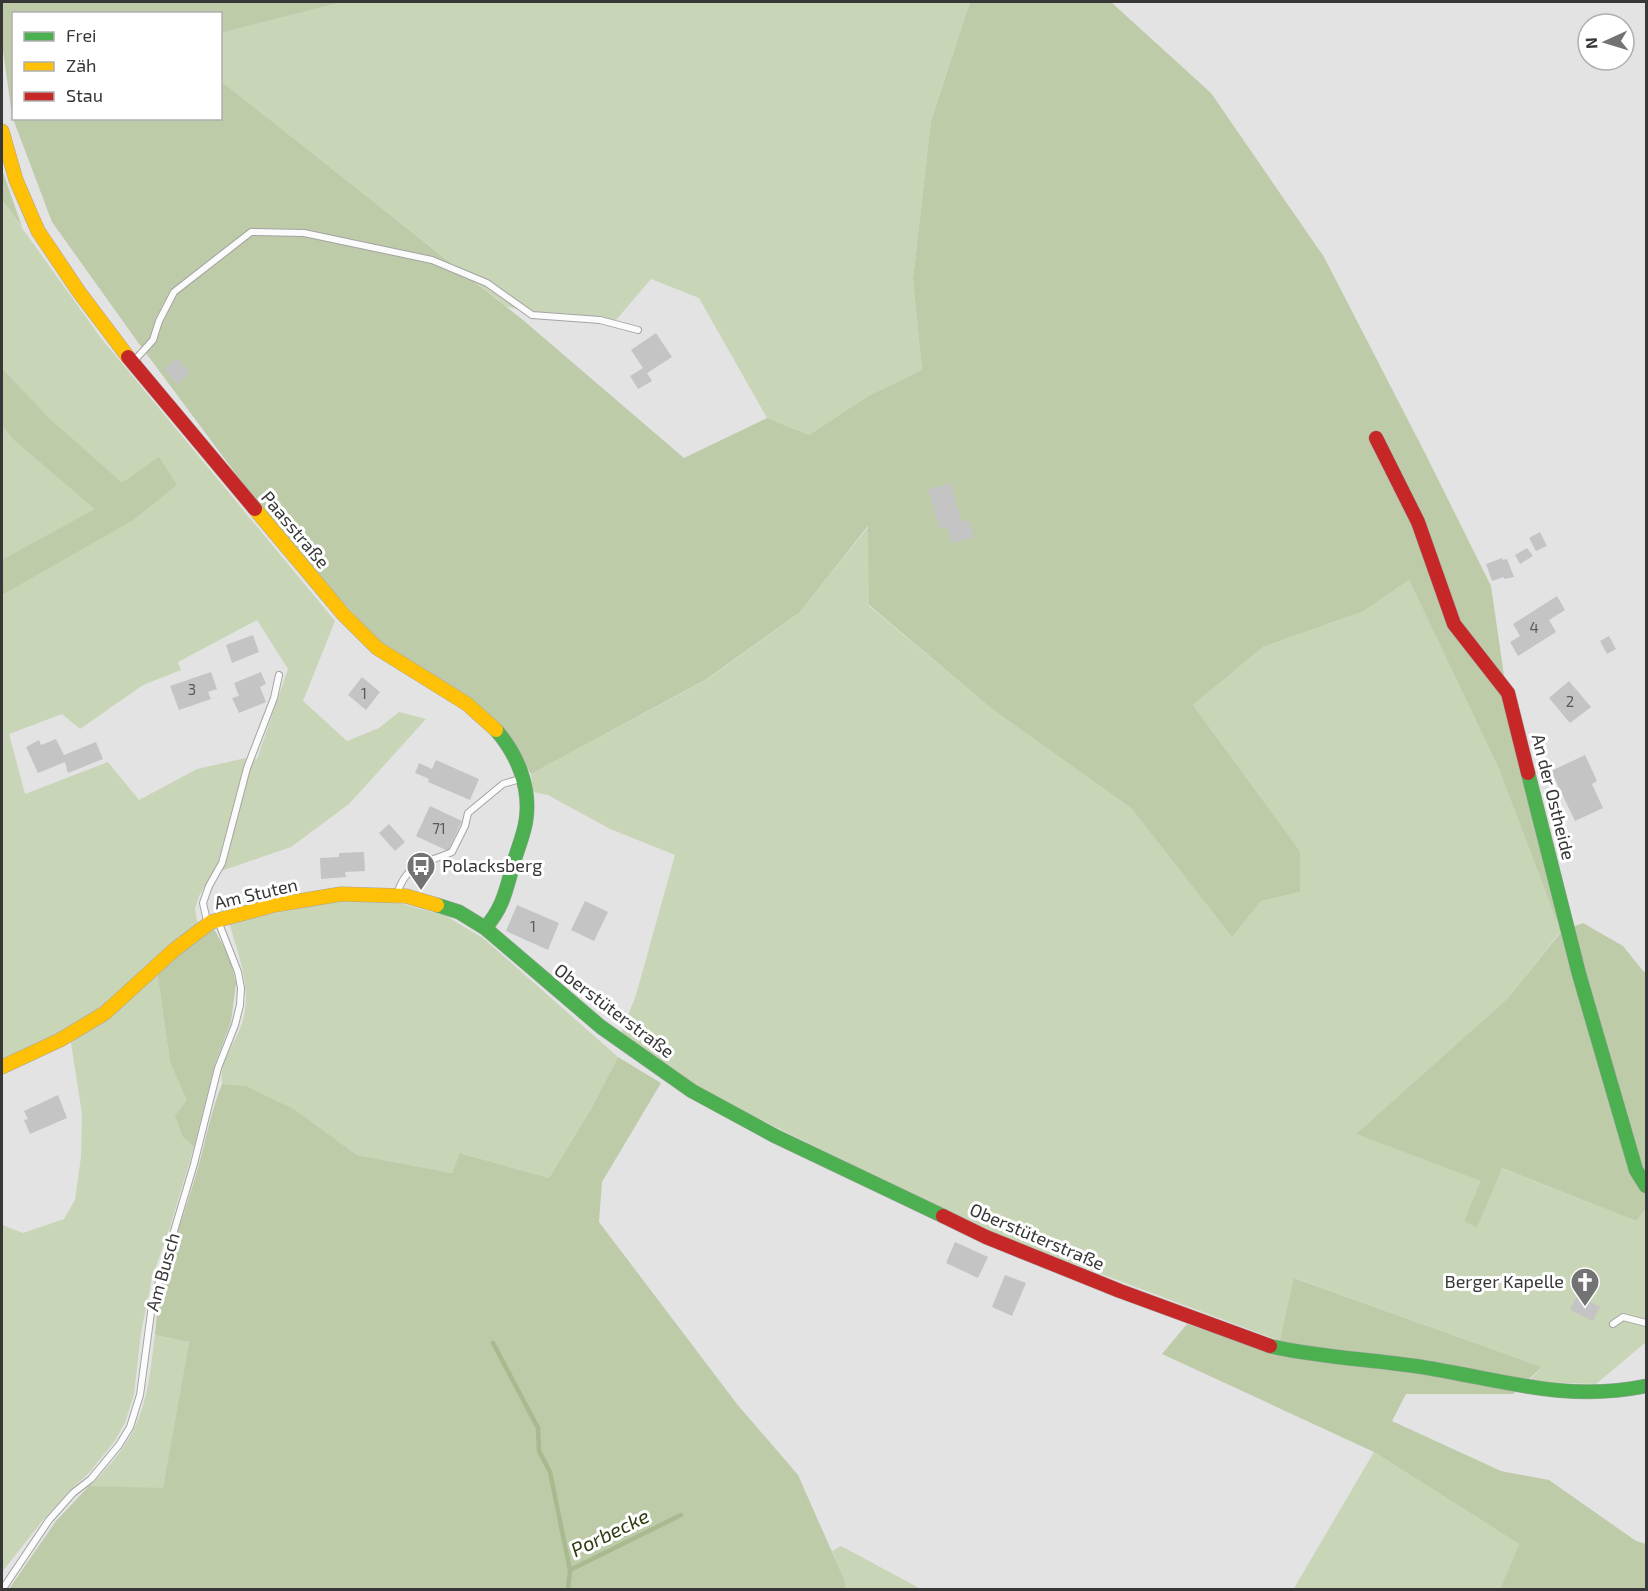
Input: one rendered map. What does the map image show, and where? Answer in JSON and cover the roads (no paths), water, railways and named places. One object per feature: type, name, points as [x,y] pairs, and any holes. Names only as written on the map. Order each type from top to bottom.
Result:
[{"type":"street","name":"Paasstraße","points":[[2,130],[16,180],[38,231],[79,292],[133,363],[343,614],[377,648],[466,704],[490,724],[506,742],[524,778],[527,795],[526,820],[505,894],[497,914],[486,928]]},
{"type":"street","name":"An der Ostheide","points":[[1376,438],[1418,522],[1454,624],[1508,693],[1585,996],[1636,1170],[1647,1186]]},
{"type":"street","name":"Am Stuten","points":[[2,1067],[75,1033],[105,1013],[174,950],[212,922],[275,906],[341,894],[397,894],[459,912],[486,928]]},
{"type":"street","name":"Oberstüterstraße","points":[[486,928],[601,1027],[692,1091],[775,1136],[986,1237],[1120,1291],[1259,1343],[1283,1349],[1435,1370],[1534,1390],[1624,1392],[1647,1386]]},
{"type":"lane","points":[[133,363],[153,340],[159,321],[174,292],[251,232],[304,233],[432,260],[487,284],[532,315],[600,320],[638,330]]},
{"type":"lane","name":"Am Busch","points":[[2,1590],[49,1520],[73,1493],[91,1479],[119,1445],[130,1427],[140,1395],[152,1305],[194,1164],[218,1068],[235,1025],[240,1005],[241,988],[238,972],[203,903],[209,886],[222,863],[247,768],[274,698],[279,675]]},
{"type":"lane","points":[[397,894],[406,874],[420,864],[452,852],[465,826],[468,813],[480,801],[503,784],[524,778]]},
{"type":"lane","points":[[1613,1324],[1623,1317],[1647,1323]]},
{"type":"waterway","points":[[493,1343],[538,1428],[539,1451],[550,1472],[570,1570]]},
{"type":"waterway","name":"Porbecke","points":[[568,1590],[570,1570],[681,1515]]},
{"type":"place","name":"Polacksberg","points":[[421,892]]},
{"type":"place","name":"Berger Kapelle","points":[[1585,1308]]}]
